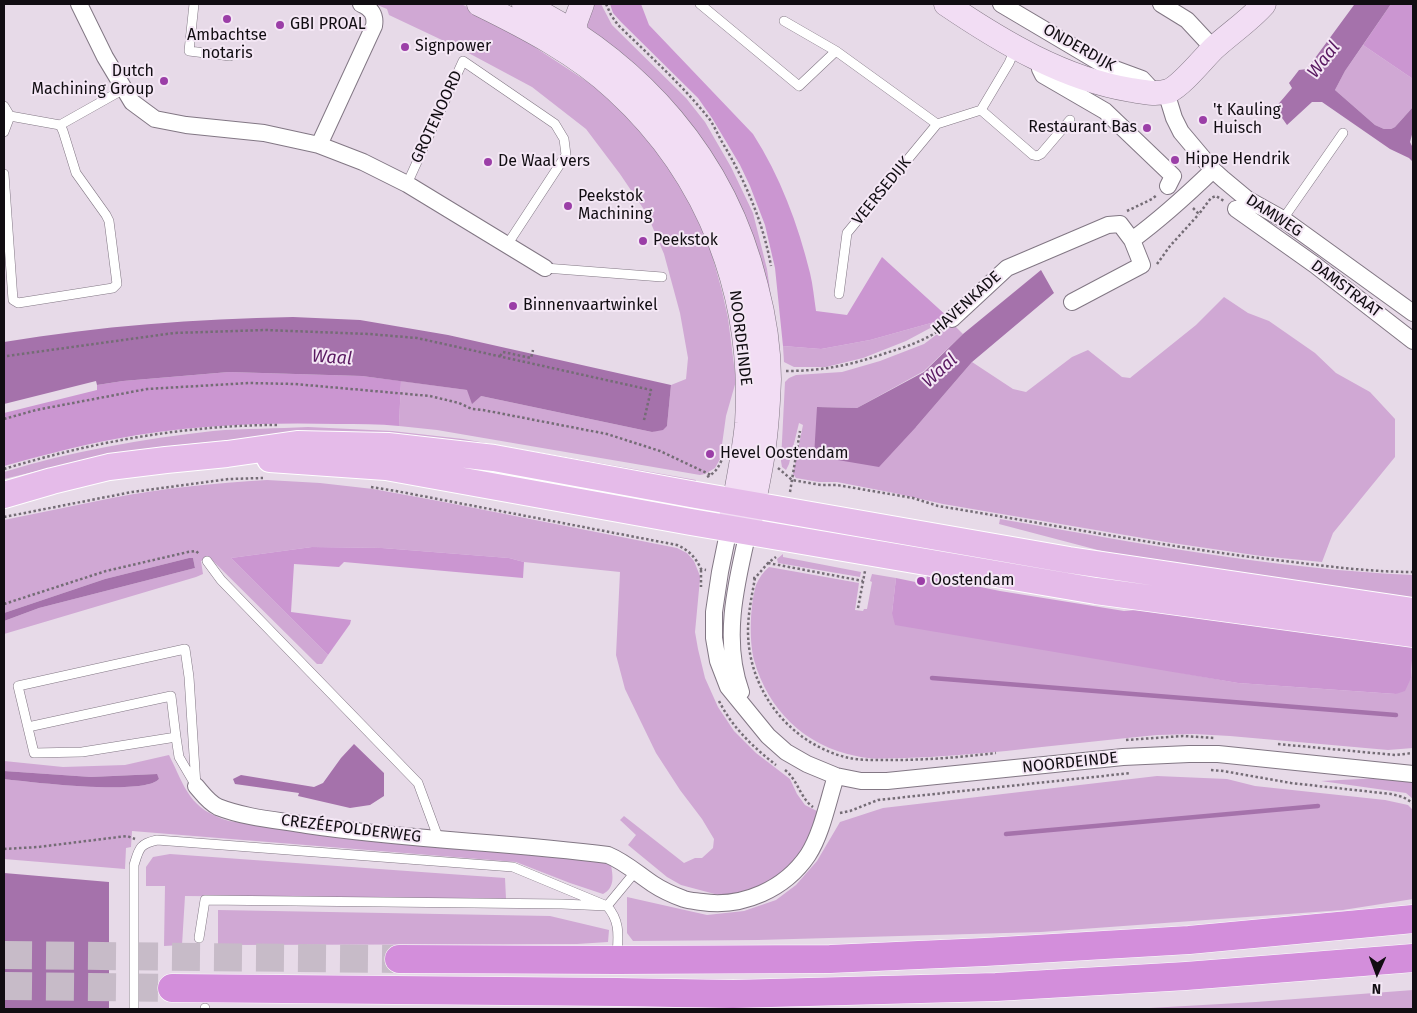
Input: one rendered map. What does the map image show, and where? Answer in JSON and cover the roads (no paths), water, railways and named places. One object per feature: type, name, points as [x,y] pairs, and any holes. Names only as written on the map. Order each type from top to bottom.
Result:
[{"type":"highway","points":[[399,959],[830,959],[1189,940],[1413,919]]},
{"type":"highway","points":[[172,988],[617,996],[733,994],[996,987],[1186,976],[1413,958]]},
{"type":"main road","name":"NOORDEINDE","points":[[479,4],[545,39],[584,64],[616,89],[652,126],[679,160],[698,192],[728,261],[740,309],[748,385],[744,454],[744,503]]},
{"type":"main road","points":[[527,5],[558,4]]},
{"type":"main road","points":[[576,34],[575,22],[582,4]]},
{"type":"main road","points":[[946,4],[1017,47],[1076,75],[1127,89],[1160,92],[1172,89],[1214,48],[1264,4]]},
{"type":"main road","name":"NOORDEINDE","points":[[527,5],[598,49],[652,95],[693,145],[730,208],[753,271],[761,306],[769,378],[762,464],[744,503],[738,530]]},
{"type":"main road","points":[[4,496],[52,481],[110,467],[166,460],[297,444],[397,447],[494,458],[1069,560],[1413,611]]},
{"type":"main road","points":[[227,454],[298,462],[386,467],[781,538],[1096,590],[1413,634]]},
{"type":"street","name":"GROTENOORD","points":[[79,4],[105,57],[132,102],[155,119],[186,125],[264,133],[319,146],[362,162],[407,184],[544,268]]},
{"type":"street","points":[[319,146],[374,26],[374,13],[361,4]]},
{"type":"street","name":"ONDERDIJK","points":[[1001,4],[1104,65],[1142,79],[1160,92]]},
{"type":"street","points":[[1161,4],[1187,20],[1214,48]]},
{"type":"street","points":[[1043,60],[1040,69],[1043,75],[1105,111],[1173,176],[1168,186]]},
{"type":"street","name":"DAMWEG","points":[[1160,92],[1181,132],[1213,170],[1247,199],[1284,219],[1413,313]]},
{"type":"street","points":[[1072,302],[1142,265],[1132,240],[1183,200],[1213,170]]},
{"type":"street","name":"DAMSTRAAT","points":[[1236,209],[1316,265],[1413,341]]},
{"type":"street","name":"HAVENKADE","points":[[952,319],[1007,268],[1108,225],[1120,224],[1132,240]]},
{"type":"street","name":"NOORDEINDE","points":[[738,530],[720,572],[714,612],[714,638],[718,661],[728,687],[768,736],[786,752],[807,764],[836,776],[861,781],[887,782],[1123,757],[1189,754],[1218,754],[1413,774]]},
{"type":"street","name":"NOORDEINDE","points":[[738,530],[738,576],[732,618],[732,653],[736,676],[749,713]]},
{"type":"street","name":"CREZÉEPOLDERWEG","points":[[196,786],[210,802],[218,807],[243,815],[333,829],[608,855],[620,860],[654,885],[686,899],[711,903],[732,902],[757,896],[779,884],[796,870],[818,836],[836,776]]},
{"type":"lane","points":[[194,4],[189,51],[230,56]]},
{"type":"lane","points":[[700,4],[799,86],[836,51]]},
{"type":"lane","points":[[784,21],[836,51],[937,124],[980,110],[1009,64],[1017,47]]},
{"type":"lane","name":"GROTENOORD","points":[[407,184],[463,61],[554,124],[564,139],[566,156],[507,245]]},
{"type":"lane","points":[[4,106],[10,116],[60,125],[124,89]]},
{"type":"lane","points":[[980,110],[1033,155],[1037,156],[1041,154],[1070,120]]},
{"type":"lane","points":[[4,132],[10,116]]},
{"type":"lane","name":"VEERSEDIJK","points":[[840,294],[847,233],[937,124]]},
{"type":"lane","points":[[4,174],[13,300],[18,303],[113,288],[118,284],[109,221],[76,173],[60,125]]},
{"type":"lane","points":[[1284,219],[1343,133]]},
{"type":"lane","name":"GROTENOORD","points":[[544,268],[662,278]]},
{"type":"lane","points":[[207,561],[221,580],[418,783],[439,840]]},
{"type":"lane","points":[[176,737],[82,752],[34,753],[18,686],[185,649],[189,677],[196,786]]},
{"type":"lane","points":[[28,727],[171,696],[179,757],[196,786]]},
{"type":"lane","points":[[134,1009],[134,865],[138,850],[146,842],[156,840],[513,867],[607,906],[613,914],[618,928],[617,960]]},
{"type":"lane","points":[[607,906],[636,871]]},
{"type":"lane","points":[[199,938],[205,900],[607,906]]},
{"type":"water","name":"Waal","points":[[1353,4],[1391,4],[1345,71],[1335,90],[1375,125],[1384,129],[1395,127],[1413,107],[1413,131],[1410,142],[1413,148],[1413,162],[1409,158],[1390,149],[1322,102],[1312,102],[1287,125],[1275,108],[1292,88],[1289,83],[1299,70],[1307,69]]},
{"type":"water","name":"Waal","points":[[1041,270],[1054,293],[972,362],[879,467],[814,456],[817,407],[857,408],[924,372],[963,334]]},
{"type":"water","name":"Waal","points":[[293,317],[360,320],[448,335],[671,385],[667,426],[663,430],[652,432],[481,396],[472,404],[467,390],[362,376],[229,372],[97,385],[96,381],[4,404],[4,342],[148,324]]},
{"type":"water","points":[[193,558],[195,568],[39,608],[4,621],[4,613],[105,579]]},
{"type":"water","points":[[354,744],[384,773],[384,796],[370,805],[350,808],[298,796],[299,793],[235,784],[233,779],[241,775],[314,787],[323,783]]},
{"type":"water","points":[[4,771],[91,777],[157,774],[159,779],[149,784],[132,787],[86,786],[4,779]]},
{"type":"water","points":[[4,873],[109,882],[109,1009],[4,1009]]},
{"type":"waterway","points":[[932,678],[1396,715]]},
{"type":"waterway","points":[[1006,834],[1318,806]]},
{"type":"tunnel","points":[[4,955],[399,959]]},
{"type":"tunnel","points":[[4,986],[172,988]]},
{"type":"place","name":"Ambachtse notaris","points":[[227,19]]},
{"type":"place","name":"GBI PROAL","points":[[280,25]]},
{"type":"place","name":"Signpower","points":[[405,47]]},
{"type":"place","name":"Dutch Machining Group","points":[[164,81]]},
{"type":"place","name":"'t Kauling Huisch","points":[[1203,120]]},
{"type":"place","name":"Restaurant Bas","points":[[1147,128]]},
{"type":"place","name":"Hippe Hendrik","points":[[1175,160]]},
{"type":"place","name":"De Waal vers","points":[[488,162]]},
{"type":"place","name":"Peekstok Machining","points":[[568,206]]},
{"type":"place","name":"Peekstok","points":[[643,241]]},
{"type":"place","name":"Binnenvaartwinkel","points":[[513,306]]},
{"type":"place","name":"Hevel Oostendam","points":[[710,454]]},
{"type":"place","name":"Oostendam","points":[[921,581]]}]
